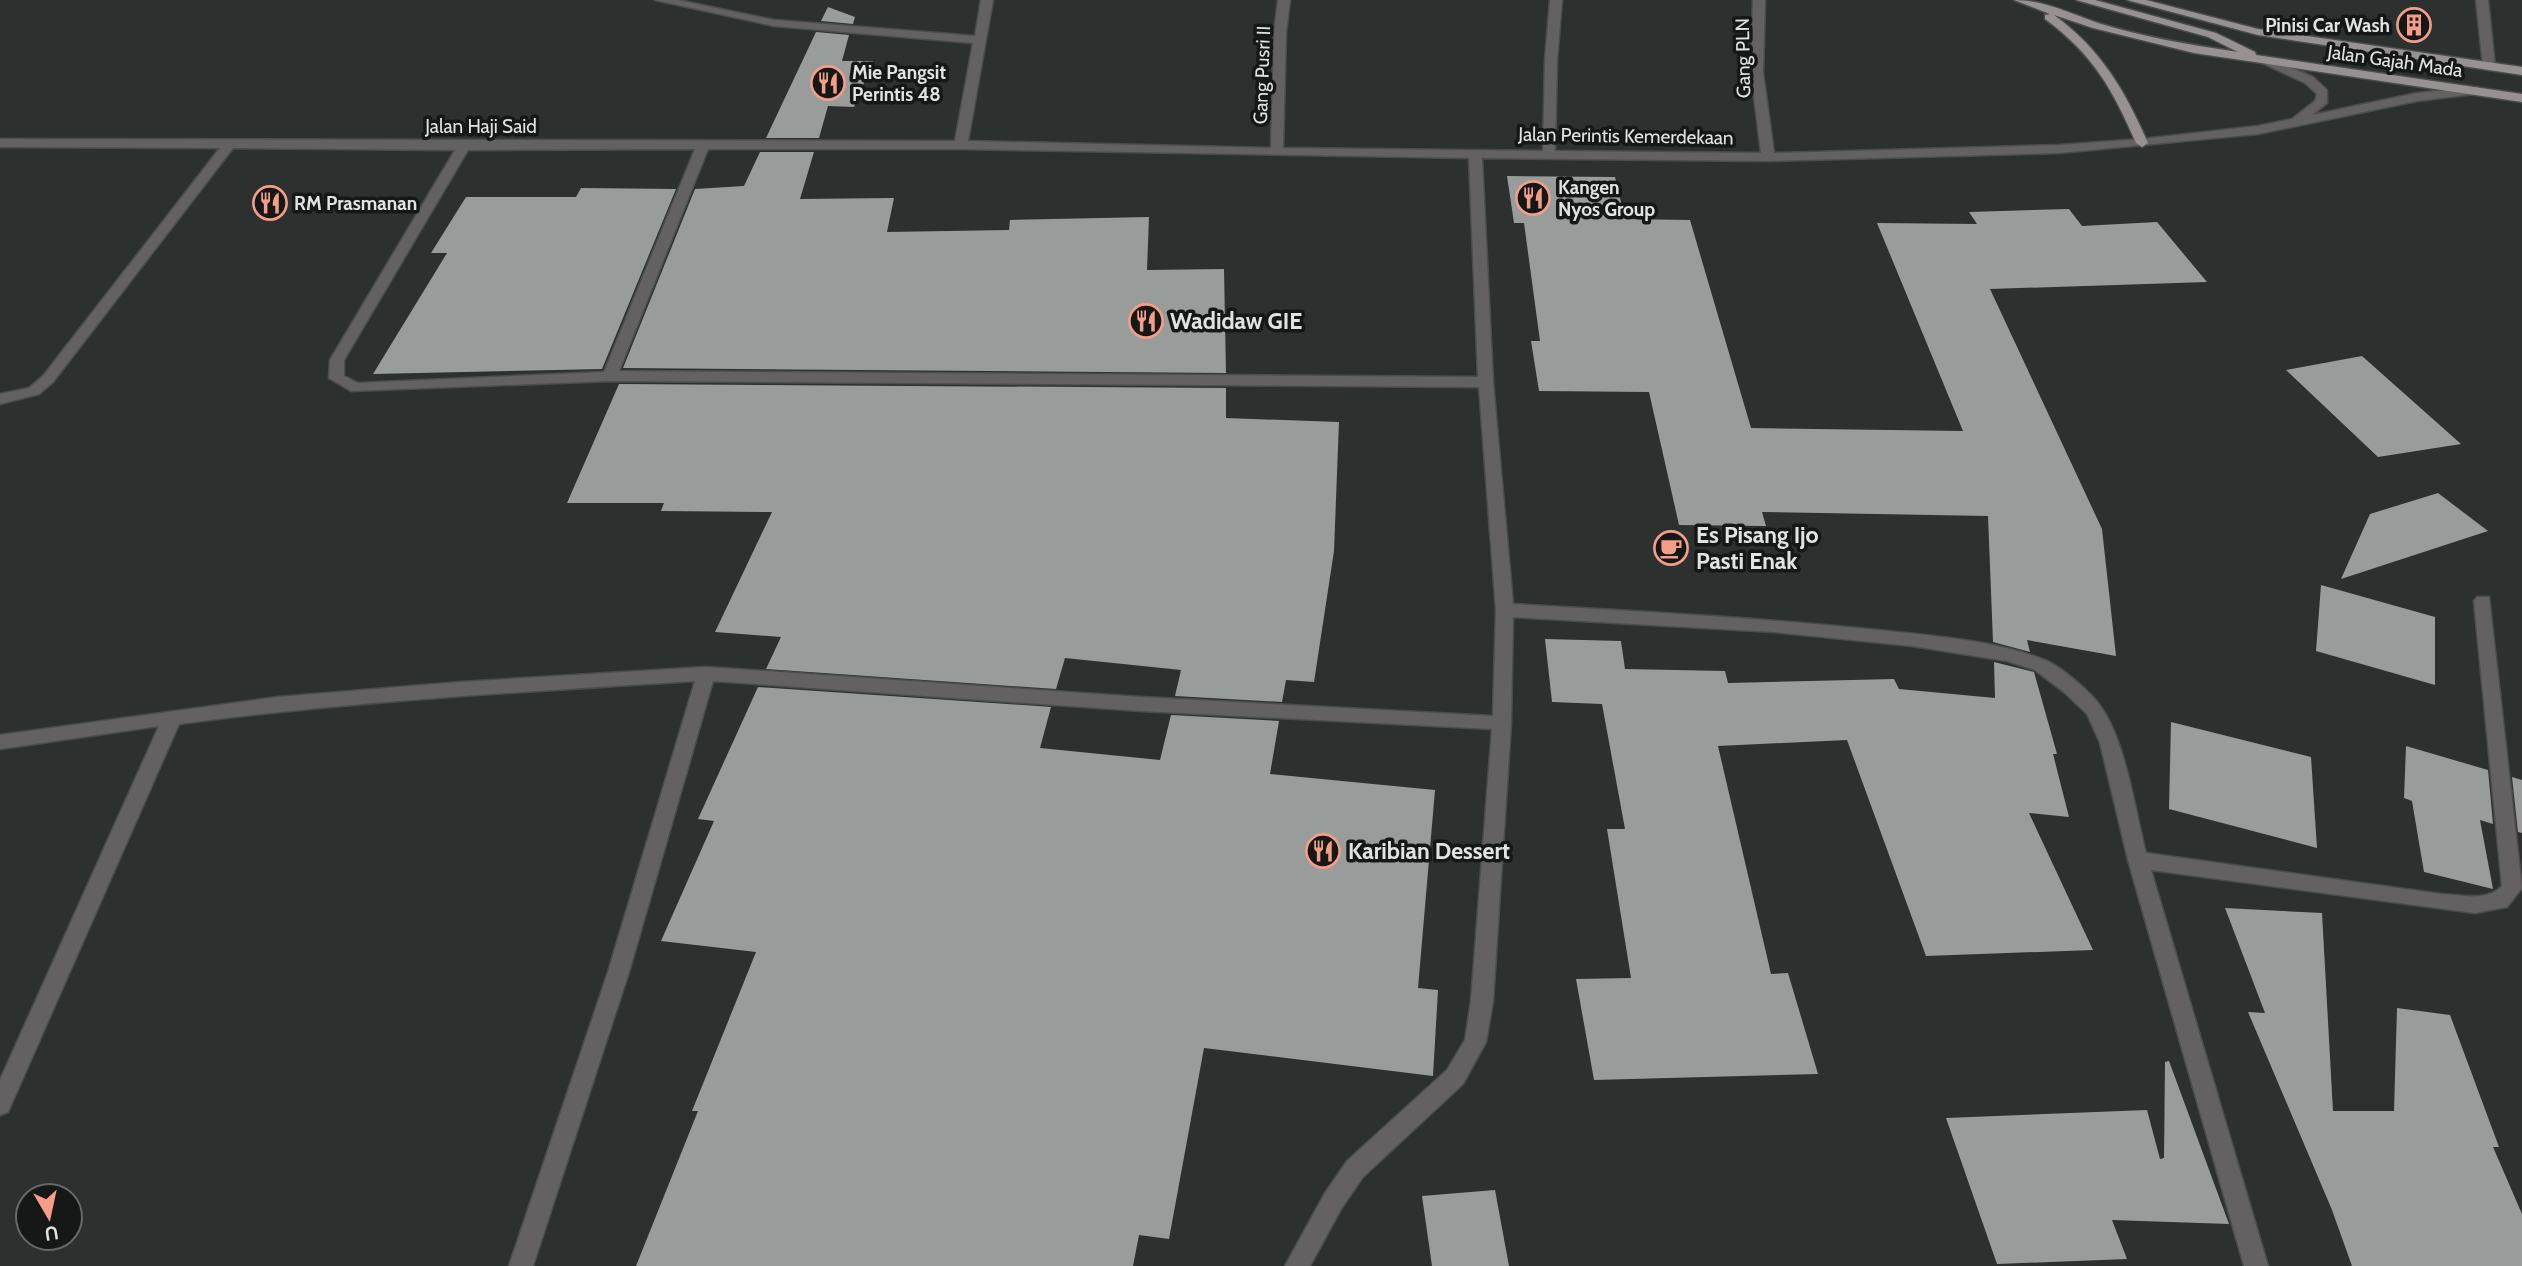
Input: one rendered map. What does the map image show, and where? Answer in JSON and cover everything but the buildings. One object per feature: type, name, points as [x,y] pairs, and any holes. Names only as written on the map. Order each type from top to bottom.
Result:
[{"type":"main road","name":"Jalan Gajah Mada","points":[[2020,0],[2146,39],[2264,60],[2522,98]]},
{"type":"main road","points":[[2082,0],[2212,35],[2264,60]]},
{"type":"main road","name":"Jalan Gajah Mada","points":[[2133,0],[2229,26],[2281,36],[2522,71]]},
{"type":"main road","points":[[2033,6],[2075,35],[2103,64],[2142,143]]},
{"type":"main road","points":[[2227,40],[2281,36]]},
{"type":"street","points":[[661,0],[774,23],[979,40]]},
{"type":"street","points":[[961,145],[988,0]]},
{"type":"street","name":"Gang Pusri II","points":[[1277,152],[1280,32],[1284,0]]},
{"type":"street","points":[[1549,154],[1550,60],[1556,0]]},
{"type":"street","name":"Gang PLN","points":[[1759,0],[1757,74],[1768,157]]},
{"type":"street","points":[[2482,0],[2488,66]]},
{"type":"street","name":"Jalan Perintis Kemerdekaan","points":[[2264,60],[2309,80],[2323,93],[2321,103],[2289,125]]},
{"type":"street","name":"Jalan Perintis Kemerdekaan","points":[[961,145],[1277,152],[1768,157],[2059,149],[2142,143],[2289,125],[2406,99],[2474,90]]},
{"type":"street","name":"Jalan Haji Said","points":[[0,143],[961,145]]},
{"type":"street","points":[[0,399],[34,391],[48,379],[231,143]]},
{"type":"street","points":[[610,376],[703,145]]},
{"type":"street","points":[[464,146],[337,360],[336,378],[356,388],[610,376],[1486,382]]},
{"type":"street","points":[[1297,1266],[1333,1200],[1355,1169],[1455,1077],[1475,1042],[1482,1001],[1502,723],[1505,610],[1486,382],[1475,154]]},
{"type":"street","points":[[2137,860],[2441,902],[2475,905],[2500,901],[2512,888],[2483,601]]},
{"type":"street","points":[[1505,610],[1802,629],[1939,644],[2007,655],[2041,665],[2094,710],[2109,743],[2137,860],[2256,1266]]},
{"type":"street","points":[[0,742],[278,704],[706,674],[1141,704],[1502,723]]},
{"type":"street","points":[[521,1266],[562,1151],[654,860],[706,674]]},
{"type":"street","points":[[0,1105],[172,718]]},
{"type":"place","name":"Pinisi Car Wash","points":[[2414,25]]},
{"type":"place","name":"Mie Pangsit Perintis 48","points":[[828,83]]},
{"type":"place","name":"Kangen Nyos Group","points":[[1533,198]]},
{"type":"place","name":"RM Prasmanan","points":[[270,203]]},
{"type":"place","name":"Wadidaw GIE","points":[[1146,321]]},
{"type":"place","name":"Es Pisang Ijo Pasti Enak","points":[[1671,548]]},
{"type":"place","name":"Karibian Dessert","points":[[1323,851]]}]
